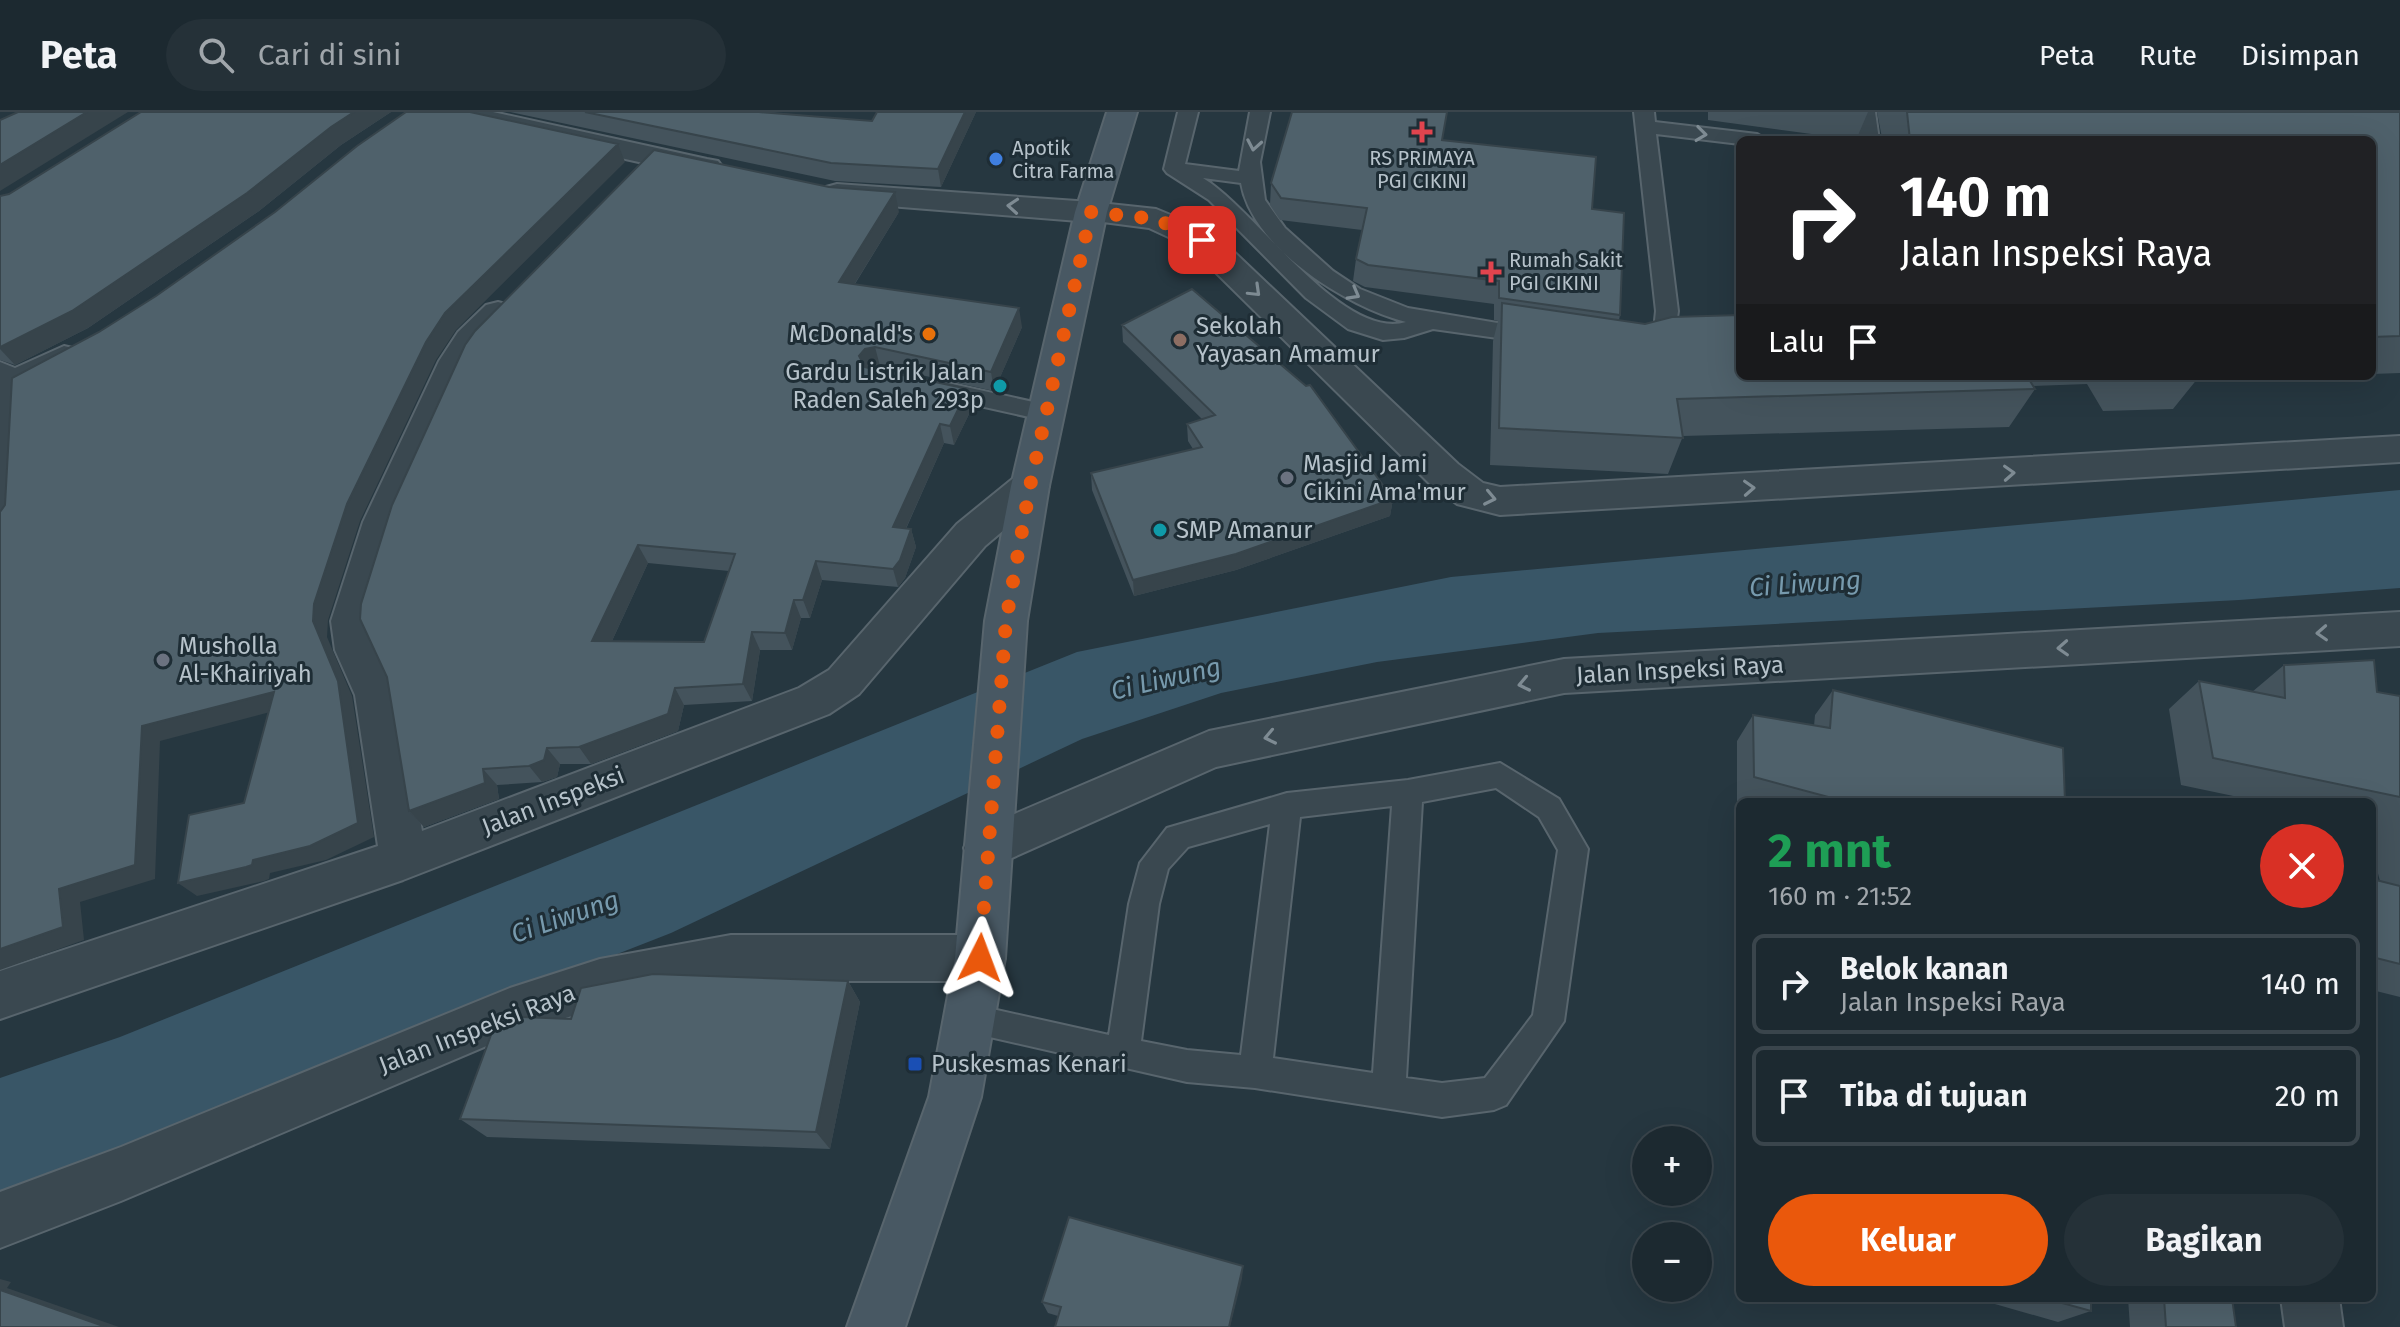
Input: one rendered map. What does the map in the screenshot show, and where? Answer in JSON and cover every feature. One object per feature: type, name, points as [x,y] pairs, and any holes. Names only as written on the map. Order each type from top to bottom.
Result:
[{"type":"main road","points":[[876,1327],[955,1097],[980,958],[1006,621],[1030,486],[1091,212],[1122,112]]},
{"type":"street","points":[[452,112],[743,175]]},
{"type":"street","points":[[618,191],[651,157]]},
{"type":"street","points":[[804,188],[835,194],[1156,219],[1202,240],[1444,474],[1471,494],[1500,501],[2400,449]]},
{"type":"street","points":[[403,859],[377,695],[369,673],[356,653],[351,637],[352,621],[383,522],[457,361],[471,340],[518,293]]},
{"type":"street","points":[[0,521],[3,386],[88,346]]},
{"type":"street","name":"Jalan Inspeksi","points":[[0,995],[403,859],[814,701],[844,682],[971,535],[1030,486]]},
{"type":"street","name":"Jalan Inspeksi Raya","points":[[990,830],[1209,750],[1564,676],[2400,629]]},
{"type":"street","name":"Jalan Inspeksi Raya","points":[[0,1220],[121,1174],[510,1012],[600,983],[731,958],[980,958]]},
{"type":"street","points":[[2311,1302],[2314,1327]]},
{"type":"lane","points":[[1174,169],[1188,112]]},
{"type":"lane","points":[[1260,112],[1250,178],[1256,205],[1266,223],[1336,285],[1374,304],[1430,321],[1554,339]]},
{"type":"lane","points":[[1865,112],[1868,136]]},
{"type":"lane","points":[[1632,351],[1656,344],[1673,333],[1667,311],[1645,120],[1736,136]]},
{"type":"lane","points":[[1174,169],[1250,178]]},
{"type":"lane","points":[[1174,169],[1215,195],[1303,283],[1351,320],[1366,328],[1389,333],[1416,328],[1430,321]]},
{"type":"lane","points":[[906,383],[1047,413]]},
{"type":"lane","points":[[970,1019],[1123,1054],[1187,1066],[1255,1072],[1442,1100],[1494,1093],[1548,1021],[1573,849],[1549,808],[1500,775],[1408,792],[1287,806],[1178,837],[1155,863],[1144,904],[1123,1054]]},
{"type":"lane","points":[[1388,1093],[1408,792]]},
{"type":"lane","points":[[1255,1072],[1287,806]]},
{"type":"water","name":"Ci Liwung","points":[[2400,490],[2400,588],[2239,600],[1598,633],[1377,662],[1221,693],[1082,739],[671,933],[0,1195],[0,1078],[120,1037],[1077,652],[1451,577]]},
{"type":"building","points":[[18,112],[87,112],[0,165],[0,120]]},
{"type":"building","points":[[141,112],[354,112],[247,193],[72,311],[0,347],[0,196],[9,194]]},
{"type":"building","points":[[406,112],[470,112],[618,144],[445,313],[426,342],[347,504],[314,604],[313,621],[338,681],[358,823],[310,846],[253,860],[252,865],[246,867],[178,883],[189,815],[244,803],[274,692],[142,726],[135,865],[59,889],[63,927],[0,949],[0,512],[5,505],[12,378],[99,332],[156,296],[275,212],[357,146]]},
{"type":"building","points":[[585,112],[759,112],[872,121],[877,112],[965,112],[938,169],[831,163]]},
{"type":"building","points":[[1292,112],[1447,112],[1442,140],[1596,157],[1592,209],[1624,213],[1620,315],[1499,298],[1499,281],[1368,265],[1356,259],[1367,208],[1281,198],[1271,183]]},
{"type":"building","points":[[1907,112],[2400,112],[2400,336],[2376,337],[2376,136],[1910,136]]},
{"type":"building","points":[[654,150],[829,187],[895,192],[839,282],[1019,308],[991,372],[875,347],[865,349],[859,356],[865,367],[968,389],[950,426],[940,424],[893,527],[911,529],[900,560],[893,569],[816,561],[803,600],[794,600],[785,633],[752,632],[743,684],[675,688],[668,714],[579,747],[547,748],[544,760],[529,766],[483,769],[485,783],[409,811],[387,677],[360,619],[361,604],[392,505],[465,345],[475,331]],"holes":[[[638,545],[735,554],[704,642],[592,641]]]},
{"type":"building","points":[[1192,289],[1306,386],[1310,385],[1393,499],[1236,554],[1133,580],[1091,473],[1202,447],[1187,424],[1215,415],[1122,325]]},
{"type":"building","points":[[1502,303],[1645,324],[1672,317],[1736,315],[1736,380],[2029,380],[2035,389],[1677,399],[1683,438],[1499,428]]},
{"type":"building","points":[[2374,660],[2377,692],[2400,696],[2400,797],[2213,758],[2199,681],[2285,698],[2284,665]]},
{"type":"building","points":[[1833,690],[2063,748],[2065,798],[1832,798],[1754,777],[1753,715],[1830,728]]},
{"type":"building","points":[[2376,880],[2400,886],[2400,964],[2376,958]]},
{"type":"building","points":[[653,974],[848,981],[816,1132],[460,1119],[498,1016],[571,1019],[581,988]]},
{"type":"building","points":[[1069,1217],[1243,1266],[1229,1327],[1055,1327],[1061,1307],[1042,1302]]},
{"type":"building","points":[[0,1290],[106,1327],[0,1327]]},
{"type":"building","points":[[2058,1302],[2091,1302],[2091,1311]]},
{"type":"building","points":[[2164,1302],[2233,1302],[2236,1327],[2166,1327]]},
{"type":"place","name":"RS PRIMAYA PGI CIKINI","points":[[1422,132]]},
{"type":"place","name":"Apotik Citra Farma","points":[[996,159]]},
{"type":"place","name":"Rumah Sakit PGI CIKINI","points":[[1491,272]]},
{"type":"place","name":"McDonald's","points":[[929,334]]},
{"type":"place","name":"Sekolah Yayasan Amamur","points":[[1180,340]]},
{"type":"place","name":"Gardu Listrik Jalan Raden Saleh 293p","points":[[1000,386]]},
{"type":"place","name":"Masjid Jami Cikini Ama'mur","points":[[1287,478]]},
{"type":"place","name":"SMP Amanur","points":[[1160,530]]},
{"type":"place","name":"Musholla Al-Khairiyah","points":[[163,660]]},
{"type":"place","name":"Puskesmas Kenari","points":[[915,1064]]},
{"type":"route","points":[[980,958],[1006,621],[1030,486],[1091,212],[1156,219],[1182,228],[1202,240]]}]
